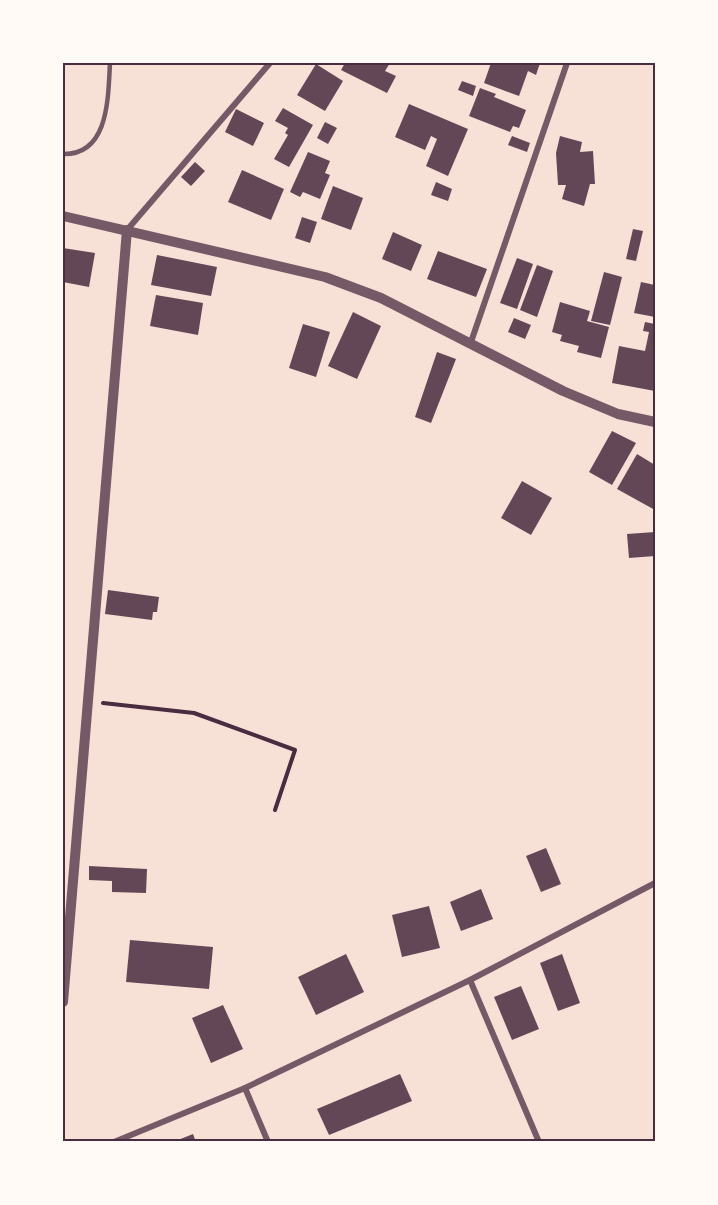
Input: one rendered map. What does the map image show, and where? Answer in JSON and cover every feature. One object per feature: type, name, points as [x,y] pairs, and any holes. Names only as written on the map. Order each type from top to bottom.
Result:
[{"type":"street","points":[[63,1002],[127,230],[270,63]]},
{"type":"street","points":[[471,342],[567,63]]},
{"type":"street","points":[[63,216],[325,277],[381,298],[563,391],[618,414],[655,422]]},
{"type":"street","points":[[114,1142],[245,1088],[470,980],[655,883]]},
{"type":"street","points":[[470,980],[539,1142]]},
{"type":"street","points":[[245,1088],[268,1142]]},
{"type":"lane","points":[[63,154],[80,154],[94,144],[103,124],[110,63]]},
{"type":"path","points":[[87,701],[194,714],[295,750],[275,810]]},
{"type":"building","points":[[345,63],[390,63],[385,71],[396,76],[387,93],[341,70]]},
{"type":"building","points":[[491,63],[540,63],[536,75],[528,71],[519,96],[484,83]]},
{"type":"building","points":[[316,64],[343,81],[325,111],[297,95]]},
{"type":"building","points":[[462,81],[476,86],[473,96],[458,90]]},
{"type":"building","points":[[480,88],[496,94],[494,97],[526,110],[519,128],[513,126],[510,132],[469,116]]},
{"type":"building","points":[[409,104],[468,129],[448,176],[426,166],[437,139],[431,136],[425,150],[395,137]]},
{"type":"building","points":[[283,108],[313,125],[289,167],[274,159],[288,135],[285,133],[288,128],[275,121]]},
{"type":"building","points":[[236,109],[264,123],[253,146],[225,132]]},
{"type":"building","points":[[325,122],[337,128],[328,144],[317,138]]},
{"type":"building","points":[[512,136],[530,143],[527,152],[508,145]]},
{"type":"building","points":[[560,136],[582,142],[580,152],[593,151],[595,184],[590,184],[584,206],[562,199],[566,185],[558,185],[556,153]]},
{"type":"building","points":[[308,152],[330,161],[325,173],[330,175],[320,199],[303,192],[300,197],[290,192]]},
{"type":"building","points":[[195,162],[205,171],[191,186],[181,177]]},
{"type":"building","points":[[242,170],[284,189],[271,220],[228,202]]},
{"type":"building","points":[[436,182],[452,189],[448,201],[431,195]]},
{"type":"building","points":[[333,186],[363,198],[351,230],[321,219]]},
{"type":"building","points":[[302,217],[317,222],[310,243],[295,238]]},
{"type":"building","points":[[633,229],[643,231],[636,261],[626,259]]},
{"type":"building","points":[[393,232],[422,245],[411,271],[382,259]]},
{"type":"building","points":[[63,248],[95,253],[89,287],[63,282]]},
{"type":"building","points":[[438,251],[487,269],[476,297],[427,279]]},
{"type":"building","points":[[157,255],[217,267],[211,296],[151,285]]},
{"type":"building","points":[[517,258],[533,264],[517,309],[500,303]]},
{"type":"building","points":[[537,265],[553,271],[537,317],[520,310]]},
{"type":"building","points":[[604,272],[622,277],[610,325],[591,321]]},
{"type":"building","points":[[641,282],[655,285],[655,317],[634,313]]},
{"type":"building","points":[[156,295],[203,303],[198,335],[150,326]]},
{"type":"building","points":[[560,302],[590,311],[587,321],[609,327],[601,358],[577,352],[579,346],[560,341],[562,335],[552,332]]},
{"type":"building","points":[[353,312],[381,326],[357,379],[328,366]]},
{"type":"building","points":[[514,318],[531,325],[525,339],[508,332]]},
{"type":"building","points":[[645,322],[655,324],[655,391],[612,383],[619,346],[645,351],[649,332],[643,331]]},
{"type":"building","points":[[303,324],[330,332],[316,377],[289,368]]},
{"type":"building","points":[[437,352],[456,359],[431,423],[415,417]]},
{"type":"building","points":[[612,431],[636,443],[612,485],[589,472]]},
{"type":"building","points":[[637,454],[655,465],[655,510],[617,489]]},
{"type":"building","points":[[522,481],[552,498],[531,535],[501,518]]},
{"type":"building","points":[[655,532],[655,556],[629,558],[627,534]]},
{"type":"building","points":[[108,590],[159,597],[157,612],[153,612],[152,620],[105,614]]},
{"type":"building","points":[[546,848],[561,884],[541,892],[526,856]]},
{"type":"building","points":[[89,866],[147,869],[146,893],[112,892],[112,881],[89,880]]},
{"type":"building","points":[[481,889],[493,919],[461,931],[450,902]]},
{"type":"building","points":[[429,906],[440,948],[402,957],[392,915]]},
{"type":"building","points":[[130,940],[213,947],[209,989],[126,982]]},
{"type":"building","points":[[346,954],[364,992],[316,1015],[298,977]]},
{"type":"building","points":[[562,954],[580,1003],[558,1011],[540,963]]},
{"type":"building","points":[[521,986],[539,1029],[512,1040],[494,997]]},
{"type":"building","points":[[223,1005],[243,1049],[211,1063],[192,1018]]},
{"type":"building","points":[[400,1074],[412,1101],[329,1135],[317,1109]]},
{"type":"building","points":[[193,1134],[196,1142],[173,1142]]}]
